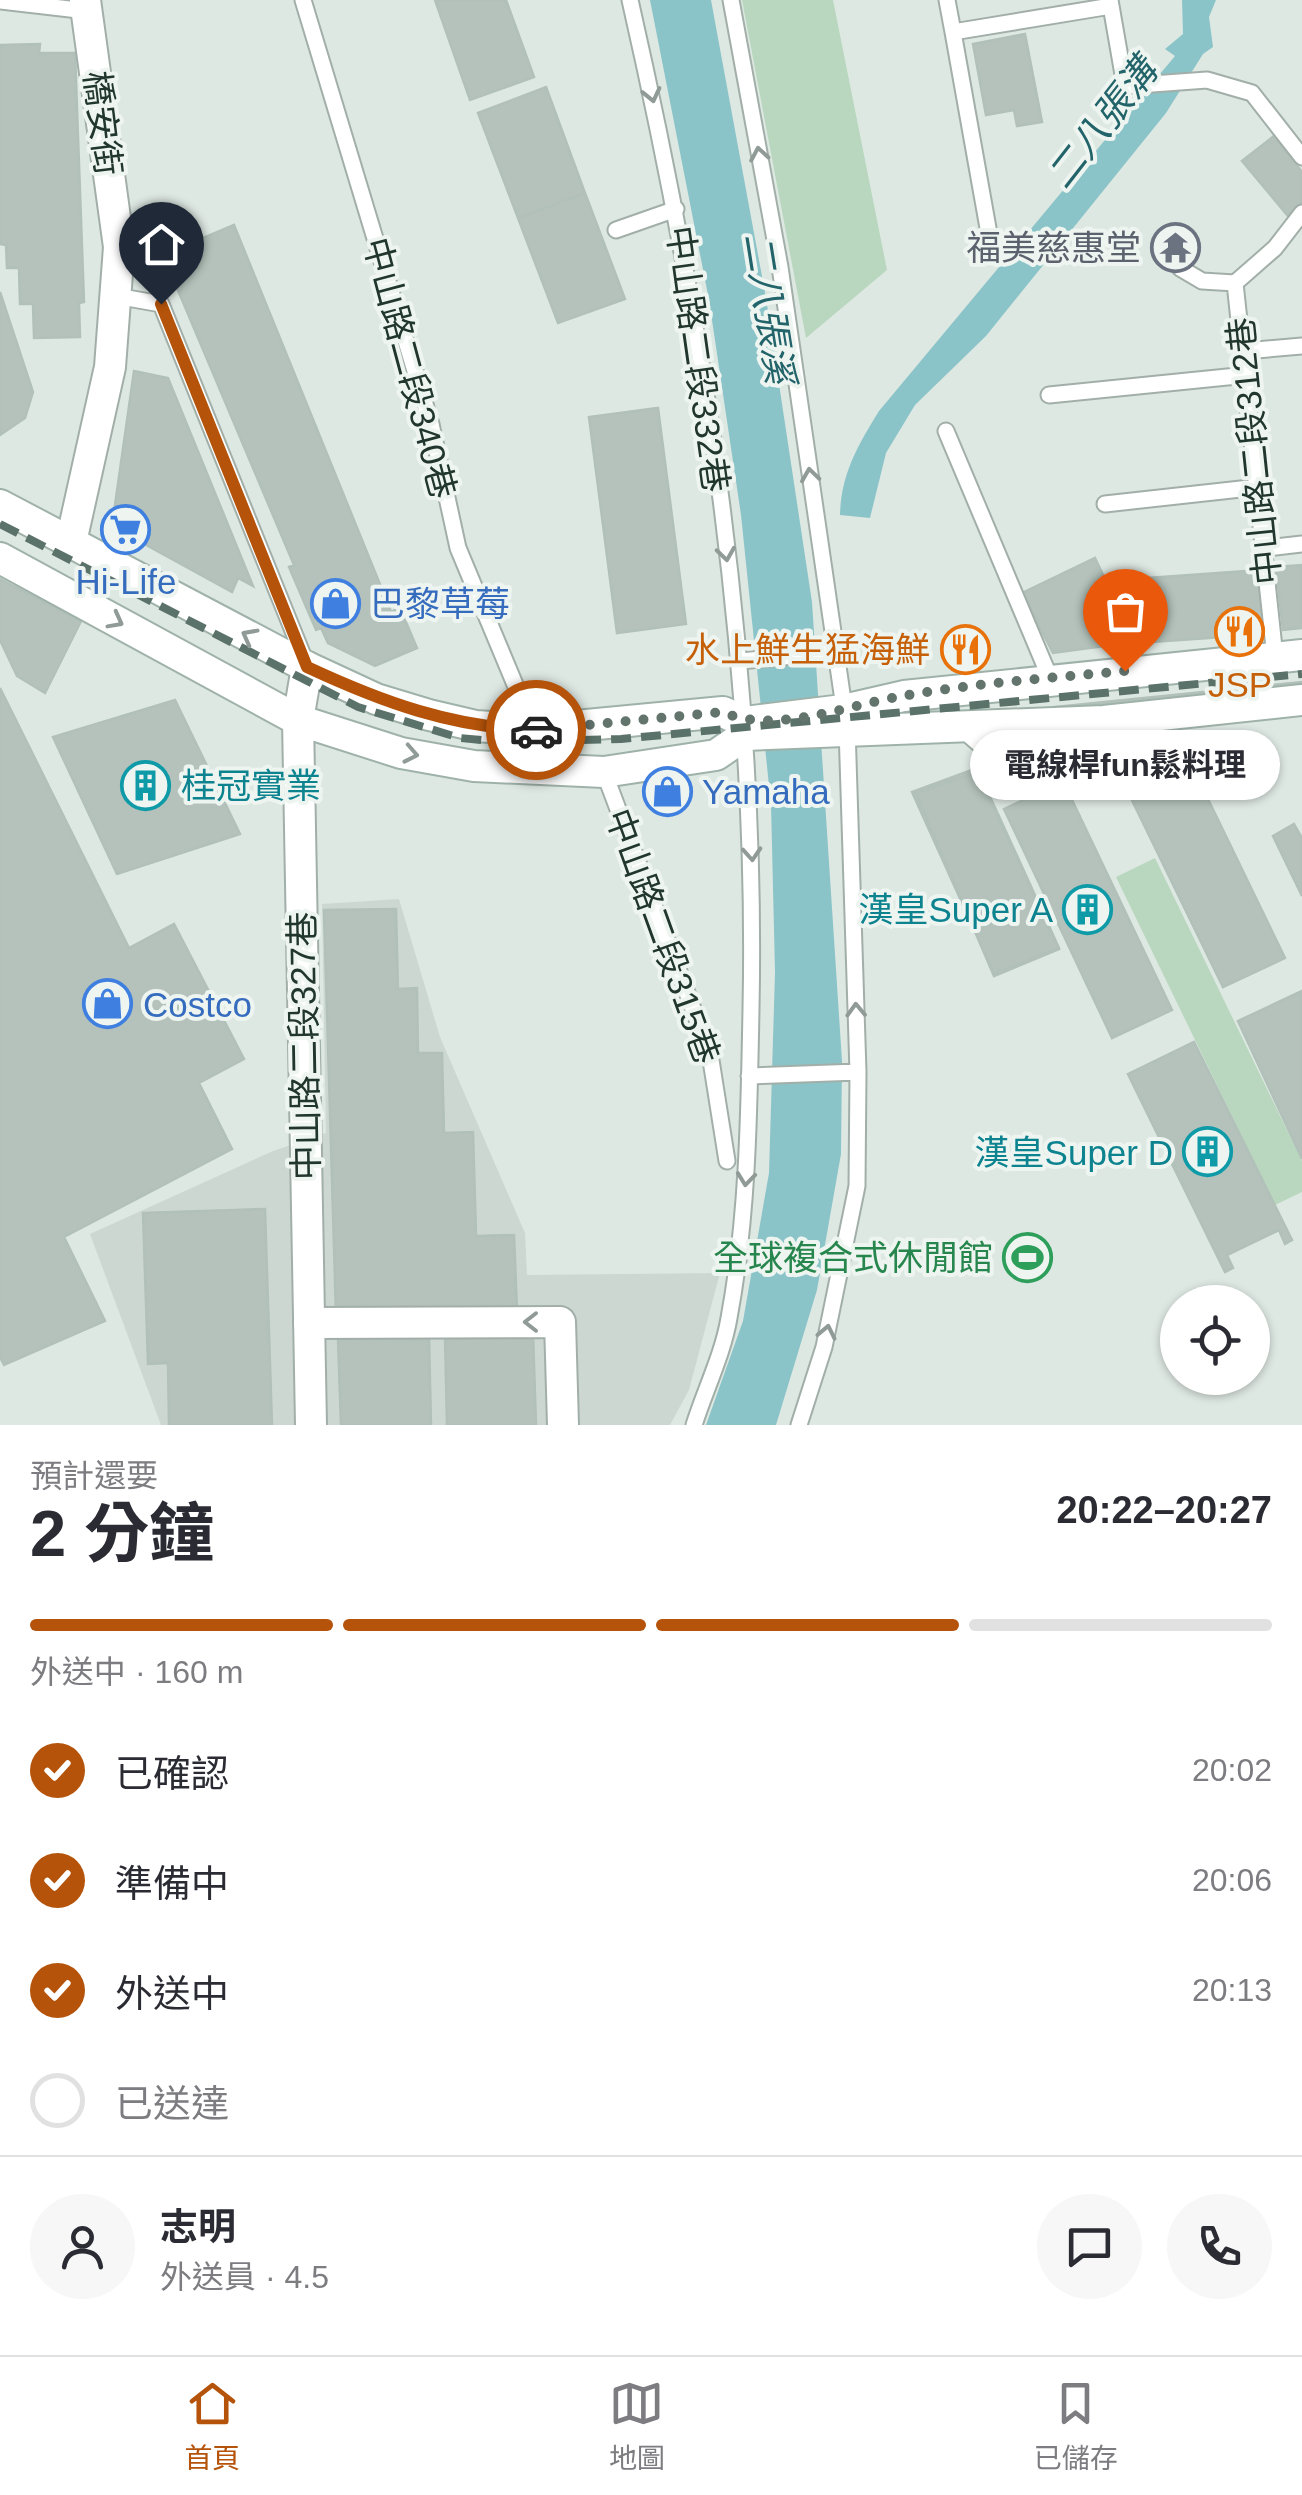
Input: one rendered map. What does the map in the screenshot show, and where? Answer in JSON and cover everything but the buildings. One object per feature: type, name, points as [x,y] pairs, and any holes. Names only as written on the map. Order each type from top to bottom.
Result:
[{"type":"main road","name":"橋安街","points":[[70,542],[110,367],[119,247],[86,6]]},
{"type":"main road","points":[[0,505],[307,667],[376,699],[428,716],[476,726],[534,730],[722,712],[745,729]]},
{"type":"main road","points":[[0,558],[298,720],[401,752],[474,766],[604,772],[716,755],[745,729],[845,719],[960,727],[1104,721],[1302,700]]},
{"type":"main road","points":[[845,719],[904,696],[1289,656]]},
{"type":"main road","name":"中山路二段327巷","points":[[307,667],[298,720],[311,1425]]},
{"type":"main road","points":[[309,1322],[560,1322],[563,1425]]},
{"type":"lane","points":[[0,0],[86,6]]},
{"type":"lane","name":"中山路二段340巷","points":[[303,0],[431,424],[458,548],[534,730]]},
{"type":"lane","name":"中山路二段332巷","points":[[630,0],[676,209],[740,661],[754,874],[748,1165],[729,1320],[694,1425]]},
{"type":"lane","points":[[730,0],[780,267],[845,719],[858,1072],[856,1186],[824,1347],[799,1425]]},
{"type":"lane","points":[[947,0],[988,228]]},
{"type":"lane","points":[[953,32],[1110,3],[1125,86],[1207,80],[1252,93],[1302,157]]},
{"type":"lane","points":[[616,230],[676,209]]},
{"type":"lane","name":"中山路二段312巷","points":[[1289,656],[1267,548],[1235,283],[1276,248],[1302,213]]},
{"type":"lane","points":[[1180,268],[1202,281],[1235,283]]},
{"type":"lane","points":[[116,296],[161,304],[307,667]]},
{"type":"lane","points":[[1245,351],[1302,346]]},
{"type":"lane","points":[[1049,396],[1247,375]]},
{"type":"lane","points":[[946,431],[1050,678]]},
{"type":"lane","points":[[1105,504],[1259,488]]},
{"type":"lane","points":[[1267,548],[1302,544]]},
{"type":"lane","points":[[740,661],[836,652]]},
{"type":"lane","name":"中山路二段315巷","points":[[604,772],[710,1054],[727,1161]]},
{"type":"lane","points":[[750,1076],[858,1072]]},
{"type":"shaded area","points":[[399,899],[440,1037],[525,1233],[527,1275],[720,1273],[689,1390],[670,1425],[161,1425],[90,1234],[273,1151],[326,1133],[322,904]]},
{"type":"green space","points":[[742,0],[833,0],[887,270],[806,338]]},
{"type":"green space","points":[[1155,858],[1302,1161],[1302,1192],[1275,1205],[1116,877]]},
{"type":"water","points":[[650,0],[711,0],[766,298],[812,602],[842,1061],[841,1154],[817,1290],[776,1425],[706,1425],[743,1321],[769,1173],[775,972],[771,805],[741,515],[709,300]]},
{"type":"water","points":[[1182,0],[1216,0],[1209,17],[1213,47],[1203,54],[1166,113],[986,336],[915,405],[886,453],[870,518],[840,515],[847,473],[879,411],[1175,56],[1165,49],[1183,34]]},
{"type":"railway","points":[[0,524],[358,707],[460,738],[501,742],[621,739],[1302,674]]},
{"type":"way so far","points":[[536,730],[722,712],[745,722],[843,710],[904,696],[1125,671]]},
{"type":"place","name":"福美慈惠堂","points":[[1176,247]]},
{"type":"place","name":"Hi-Life","points":[[126,529]]},
{"type":"place","name":"巴黎草莓","points":[[335,603]]},
{"type":"place","name":"JSP","points":[[1240,632]]},
{"type":"place","name":"水上鮮生猛海鮮","points":[[965,649]]},
{"type":"place","name":"電線桿fun鬆料理","points":[[1125,671]]},
{"type":"place","name":"桂冠實業","points":[[146,785]]},
{"type":"place","name":"Yamaha","points":[[667,791]]},
{"type":"place","name":"漢皇Super A","points":[[1088,909]]},
{"type":"place","name":"Costco","points":[[108,1004]]},
{"type":"place","name":"漢皇Super D","points":[[1208,1152]]},
{"type":"place","name":"全球複合式休閒館","points":[[1028,1257]]},
{"type":"route","points":[[161,304],[307,667],[376,699],[428,716],[476,726],[536,730]]},
{"type":"water label","name":"二八張溝","points":[[1102,123]]},
{"type":"water label","name":"二八張溪","points":[[769,308]]}]
